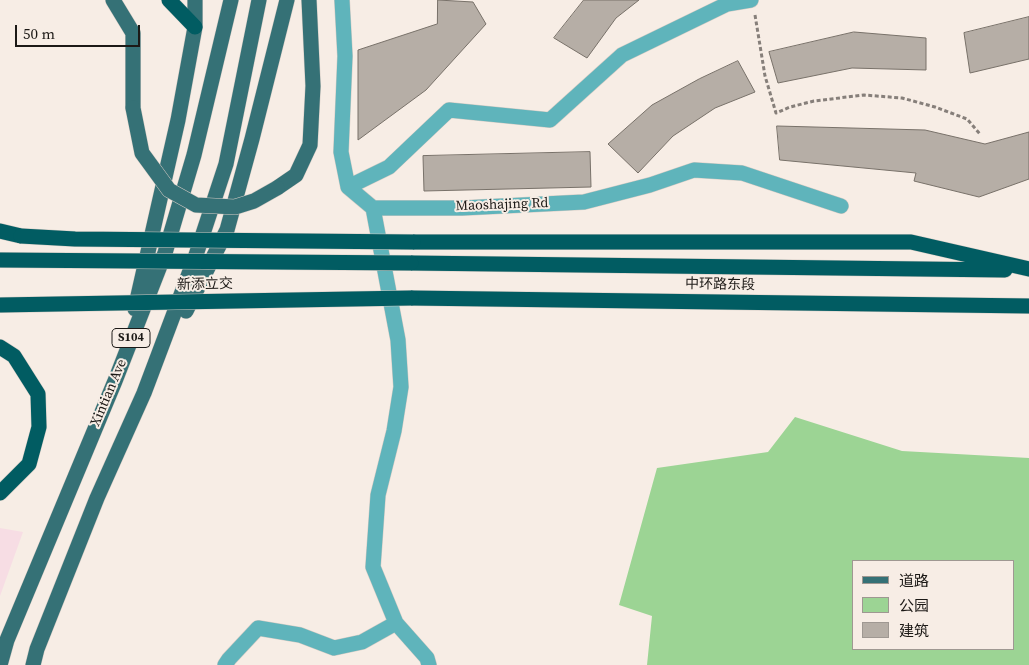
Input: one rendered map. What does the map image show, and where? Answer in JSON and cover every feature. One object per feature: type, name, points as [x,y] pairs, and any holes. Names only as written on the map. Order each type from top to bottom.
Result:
[{"type":"highway","points":[[169,0],[195,27]]},
{"type":"highway","points":[[0,231],[21,236],[75,239],[413,242],[911,242],[1029,269]]},
{"type":"highway","name":"新添立交","points":[[0,260],[411,263]]},
{"type":"highway","name":"中环路东段","points":[[411,263],[1029,269]]},
{"type":"highway","name":"中环路东段","points":[[411,298],[1029,306]]},
{"type":"highway","name":"新添立交","points":[[0,305],[411,298]]},
{"type":"highway","points":[[0,347],[14,356],[38,394],[39,427],[29,464],[0,493]]},
{"type":"main road","points":[[113,0],[133,34],[133,108],[142,153],[169,190],[196,205],[235,207],[254,201],[278,188],[296,175],[310,145],[313,86],[309,0]]},
{"type":"main road","points":[[124,355],[178,120],[195,27],[196,0]]},
{"type":"main road","name":"Xintian Ave","points":[[0,665],[7,640],[165,253],[194,155],[231,0]]},
{"type":"main road","name":"S104","points":[[33,665],[97,498],[144,393],[196,255],[226,164],[259,0]]},
{"type":"main road","points":[[144,393],[227,230],[287,0]]},
{"type":"street","points":[[342,0],[345,56],[341,152],[348,187],[372,208],[398,340],[401,387],[394,430],[378,495],[373,567],[396,624],[427,658],[429,665]]},
{"type":"street","points":[[348,187],[389,167],[449,110],[550,120],[622,55],[727,4],[753,5]]},
{"type":"street","name":"Maoshajing Rd","points":[[372,208],[462,208],[584,202],[650,185],[694,170],[742,173],[841,206]]},
{"type":"street","points":[[225,665],[258,628],[300,635],[334,648],[362,642],[396,624]]},
{"type":"path","points":[[753,5],[765,76],[776,113],[790,107],[814,101],[864,95],[902,98],[935,107],[967,119],[980,134]]},
{"type":"shaded area","points":[[0,528],[23,532],[0,596]]},
{"type":"green space","points":[[795,417],[902,451],[1029,458],[1029,665],[647,665],[652,616],[619,605],[657,468],[768,452]]},
{"type":"building","points":[[438,0],[473,2],[486,24],[426,90],[358,140],[358,50],[437,24]]},
{"type":"building","points":[[584,0],[639,0],[616,18],[587,58],[554,38]]},
{"type":"building","points":[[1029,17],[1029,59],[970,73],[964,33]]},
{"type":"building","points":[[854,32],[926,38],[926,70],[852,68],[778,83],[769,52]]},
{"type":"building","points":[[738,61],[755,92],[715,108],[673,136],[638,173],[608,144],[652,105],[699,79]]},
{"type":"building","points":[[777,126],[925,130],[985,144],[1029,132],[1029,179],[979,197],[914,181],[916,173],[780,160]]},
{"type":"building","points":[[590,152],[591,187],[424,191],[423,156]]}]
